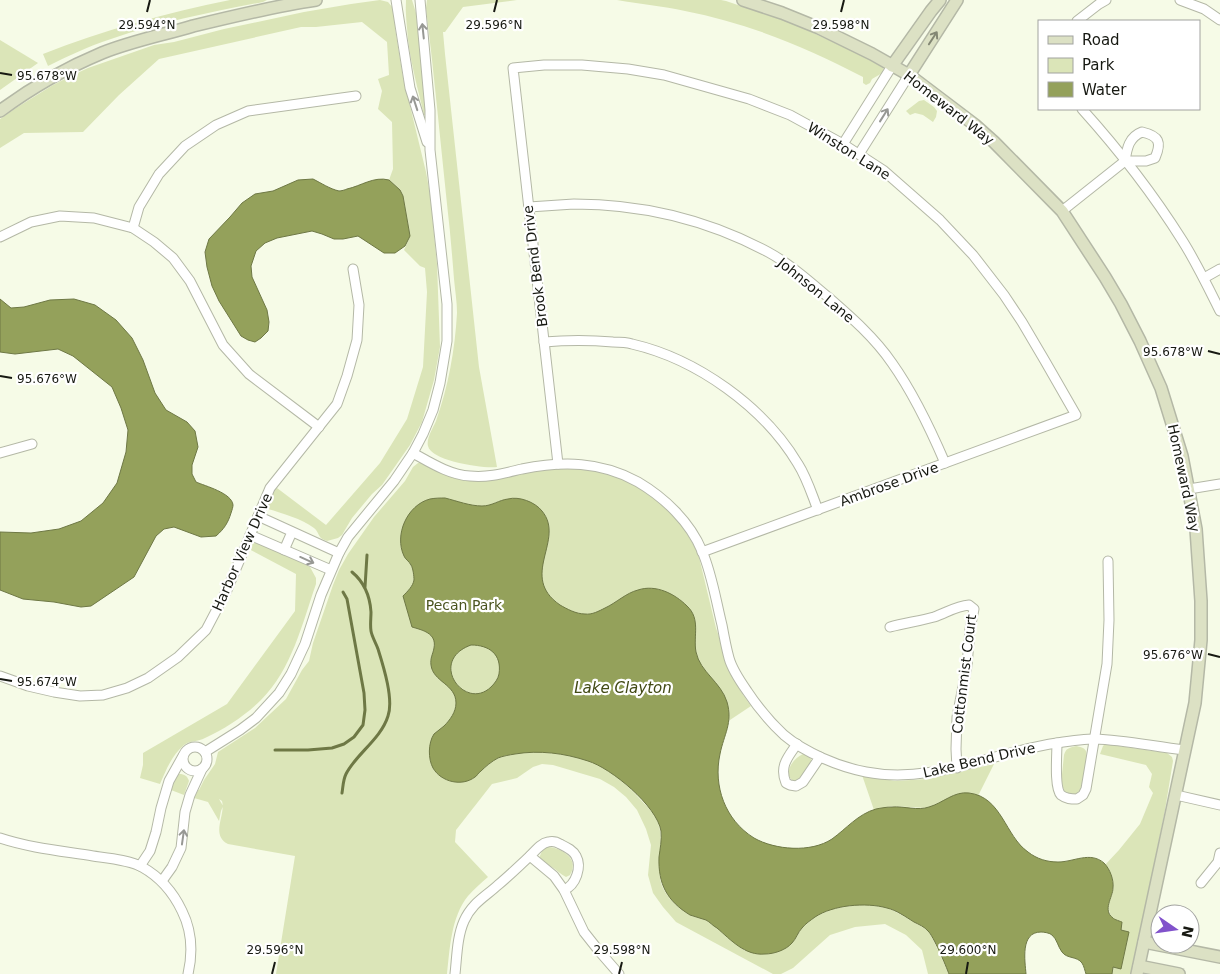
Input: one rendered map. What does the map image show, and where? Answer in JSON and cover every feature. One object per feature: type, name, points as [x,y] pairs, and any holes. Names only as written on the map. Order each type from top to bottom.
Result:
[{"type":"street","points":[[0,111],[55,76],[103,53],[131,43],[281,3],[316,0]]},
{"type":"street","points":[[396,0],[410,88],[430,150]]},
{"type":"street","points":[[206,752],[256,718],[279,693],[305,644],[321,595],[339,553],[348,537],[394,481],[413,453],[433,410],[448,341],[447,304],[430,150],[430,110],[420,0]]},
{"type":"street","name":"Homeward Way","points":[[743,0],[782,12],[872,54],[909,76],[975,125],[994,142],[1062,211],[1121,304],[1161,388],[1182,456],[1196,529],[1200,564],[1201,640],[1195,703],[1138,970]]},
{"type":"street","points":[[843,144],[892,66],[940,0]]},
{"type":"street","points":[[859,154],[957,0]]},
{"type":"street","points":[[1079,20],[1106,0]]},
{"type":"street","points":[[1180,0],[1204,10],[1220,20]]},
{"type":"street","name":"Winston Lane","points":[[513,68],[544,65],[582,65],[628,69],[664,75],[749,99],[790,115],[843,144],[883,170],[940,220],[973,255],[1022,322],[1046,360],[1076,416]]},
{"type":"street","name":"Brook Bend Drive","points":[[513,68],[558,464]]},
{"type":"street","points":[[133,228],[139,206],[159,174],[185,146],[216,125],[248,111],[356,96]]},
{"type":"street","points":[[1083,110],[1156,201],[1182,240],[1220,311]]},
{"type":"street","points":[[1062,211],[1124,161]]},
{"type":"street","name":"Johnson Lane","points":[[529,207],[575,204],[626,207],[675,215],[740,238],[769,253],[797,272],[838,306],[859,325],[891,361],[912,393],[946,463]]},
{"type":"street","points":[[0,237],[31,222],[60,216],[94,218],[133,228],[173,258],[190,282],[223,345],[249,374],[320,427]]},
{"type":"street","name":"Harbor View Drive","points":[[0,676],[28,686],[54,692],[80,696],[103,695],[126,688],[148,678],[178,657],[206,630],[227,590],[270,488],[337,404],[357,340],[359,305],[353,269]]},
{"type":"street","points":[[1204,278],[1220,269]]},
{"type":"street","points":[[544,342],[576,340],[631,344],[665,354],[725,387],[754,411],[784,442],[800,466],[818,510]]},
{"type":"street","name":"Ambrose Drive","points":[[702,552],[1076,416]]},
{"type":"street","points":[[0,454],[32,444]]},
{"type":"street","name":"Lake Bend Drive","points":[[413,453],[453,473],[467,476],[491,476],[544,465],[568,463],[589,465],[611,470],[638,482],[650,490],[666,502],[680,518],[690,530],[702,552],[729,660],[743,685],[754,701],[783,734],[820,757],[854,770],[904,775],[957,768],[1030,747],[1094,739],[1185,750]]},
{"type":"street","points":[[1189,489],[1220,484]]},
{"type":"street","points":[[258,516],[339,553]]},
{"type":"street","points":[[284,550],[292,532]]},
{"type":"street","points":[[250,535],[331,570]]},
{"type":"street","points":[[1094,739],[1107,664],[1109,620],[1108,561]]},
{"type":"street","name":"Cottonmist Court","points":[[890,627],[935,617],[948,610],[962,606],[969,605],[974,609],[970,629],[967,666],[957,717],[957,768]]},
{"type":"street","name":"Lake Bend Drive","points":[[1057,743],[1057,786],[1064,798],[1077,799],[1086,790],[1094,739]]},
{"type":"street","points":[[797,744],[782,771],[786,783],[796,786],[803,782],[820,757]]},
{"type":"street","points":[[140,866],[150,851],[169,781],[188,748],[193,746],[202,749],[206,752],[207,762],[190,795],[185,812],[181,848],[172,867],[162,881]]},
{"type":"street","points":[[183,756],[184,765],[188,769],[197,771],[202,769]]},
{"type":"street","points":[[1176,795],[1220,805]]},
{"type":"street","points":[[0,838],[42,849],[116,859],[140,866],[162,881],[176,900],[186,920],[192,954],[188,974]]},
{"type":"street","points":[[455,974],[458,945],[467,915],[476,903],[542,844],[556,842],[569,848],[575,854],[578,863],[575,882],[568,889],[564,890]]},
{"type":"street","points":[[1201,883],[1218,862],[1220,853]]},
{"type":"street","points":[[530,856],[554,876],[564,890],[584,932],[619,974]]},
{"type":"street","points":[[1144,942],[1220,957]]},
{"type":"street","points":[[1138,970],[1179,974]]},
{"type":"green space","points":[[230,0],[267,0],[149,27],[87,48],[48,66],[43,54],[135,23]]},
{"type":"green space","points":[[380,0],[388,2],[393,8],[395,15],[395,28],[403,77],[430,194],[437,264],[440,347],[434,380],[422,422],[410,445],[382,485],[352,518],[342,535],[327,541],[320,537],[314,528],[304,522],[268,509],[266,505],[273,490],[277,488],[326,525],[380,463],[407,419],[423,367],[427,292],[425,268],[420,266],[404,250],[410,236],[403,196],[400,190],[389,180],[393,169],[392,122],[378,109],[382,91],[378,79],[389,75],[387,42],[362,22],[301,27],[159,59],[119,95],[83,132],[24,133],[0,148],[0,119],[53,85],[73,75],[154,45],[304,12]]},
{"type":"green space","points":[[406,0],[412,0],[416,13],[426,115],[424,115],[411,58],[406,20]]},
{"type":"green space","points":[[427,0],[517,0],[463,7],[445,32],[443,32],[479,367],[497,467],[481,467],[448,460],[438,456],[428,446],[429,437],[436,421],[447,382],[455,341],[457,313],[426,8]]},
{"type":"green space","points":[[617,0],[726,1],[792,23],[883,67],[884,72],[866,85],[863,83],[863,77],[842,66],[754,29],[685,11]]},
{"type":"green space","points":[[0,40],[38,63],[0,90]]},
{"type":"green space","points":[[924,100],[937,111],[933,122],[923,115],[915,113],[910,115],[906,111],[919,101]]},
{"type":"green space","name":"Pecan Park","points":[[418,463],[425,463],[461,478],[579,466],[630,481],[661,501],[682,525],[698,553],[716,628],[732,675],[751,706],[712,732],[546,701],[483,769],[495,760],[510,755],[546,752],[582,758],[612,773],[635,793],[657,820],[661,840],[659,866],[661,882],[669,898],[688,914],[710,922],[745,951],[792,943],[802,928],[816,916],[833,909],[863,904],[888,908],[929,931],[949,974],[928,974],[922,950],[906,935],[885,924],[855,927],[830,935],[793,968],[781,974],[773,974],[676,922],[663,907],[653,893],[648,875],[651,845],[646,829],[637,810],[626,797],[600,779],[553,765],[542,764],[533,767],[517,778],[492,784],[456,830],[455,842],[488,877],[468,896],[458,913],[450,943],[447,974],[276,974],[295,856],[228,844],[223,840],[219,830],[223,807],[219,821],[208,802],[194,798],[215,764],[218,752],[255,728],[286,699],[309,661],[313,643],[339,570],[374,517],[405,481],[413,467]]},
{"type":"green space","points":[[260,542],[310,567],[316,578],[316,584],[306,615],[295,645],[281,674],[272,688],[249,711],[220,730],[202,739],[186,743],[176,753],[160,784],[140,778],[143,753],[227,704],[295,611],[296,574],[245,547],[252,543]]},
{"type":"green space","points":[[1105,744],[1167,753],[1172,757],[1173,761],[1132,974],[1112,974],[1113,967],[1121,969],[1129,932],[1121,930],[1110,913],[1109,905],[1113,881],[1105,865],[1140,824],[1153,793],[1149,787],[1152,774],[1146,765],[1100,754]]},
{"type":"green space","points":[[1076,746],[1082,747],[1086,751],[1086,759],[1081,788],[1072,796],[1065,792],[1061,784],[1064,755],[1068,749]]},
{"type":"green space","points":[[803,754],[810,757],[812,764],[801,780],[795,782],[789,775],[790,767]]},
{"type":"green space","points":[[994,764],[978,796],[970,793],[958,794],[927,808],[892,806],[874,810],[862,775],[895,781],[927,779]]},
{"type":"green space","points":[[179,774],[186,776],[189,781],[184,795],[171,790]]},
{"type":"green space","points":[[548,847],[568,855],[573,864],[570,875],[566,877],[539,858],[543,849]]},
{"type":"water","points":[[313,179],[339,191],[373,180],[389,180],[400,190],[403,196],[410,236],[405,246],[395,253],[384,253],[358,236],[334,239],[312,231],[277,238],[265,243],[256,251],[251,266],[252,277],[267,310],[268,331],[255,342],[248,340],[241,336],[212,286],[205,252],[209,239],[242,203],[255,194],[273,191],[298,180]]},
{"type":"water","points":[[0,299],[11,308],[24,307],[50,300],[74,299],[95,305],[116,320],[132,338],[143,360],[155,393],[166,410],[187,422],[195,431],[198,447],[192,465],[192,474],[196,482],[223,494],[231,501],[233,506],[230,517],[216,536],[201,537],[174,527],[164,529],[156,536],[134,577],[91,606],[81,607],[23,599],[0,590],[0,532],[31,533],[59,529],[81,521],[103,503],[117,483],[126,452],[128,430],[112,387],[73,356],[58,349],[15,354],[0,352]]},
{"type":"water","name":"Lake Clayton","points":[[445,498],[482,506],[517,498],[531,502],[539,508],[548,522],[549,534],[542,570],[543,582],[548,594],[560,605],[572,611],[582,614],[593,613],[609,606],[629,593],[645,588],[665,591],[687,606],[694,616],[696,628],[695,646],[698,659],[724,695],[729,709],[718,766],[720,790],[735,822],[754,838],[782,847],[804,848],[832,839],[858,818],[876,809],[886,807],[925,808],[953,795],[969,793],[980,796],[996,809],[1020,845],[1035,857],[1046,861],[1064,862],[1088,857],[1099,860],[1106,865],[1113,885],[1108,911],[1113,918],[1122,922],[1121,930],[1129,932],[1121,969],[1113,967],[1112,974],[1086,974],[1080,961],[1064,954],[1051,934],[1041,932],[1034,933],[1027,942],[1025,948],[1026,974],[949,974],[936,944],[927,930],[894,910],[869,905],[840,907],[822,913],[805,925],[795,940],[783,950],[768,954],[758,954],[745,950],[704,919],[690,915],[682,910],[670,898],[662,884],[660,875],[661,831],[658,821],[651,810],[632,789],[609,771],[579,758],[542,752],[508,755],[498,758],[476,777],[464,782],[452,782],[441,777],[431,764],[430,746],[434,734],[446,724],[454,713],[456,706],[455,697],[449,687],[433,671],[431,658],[434,648],[433,639],[428,633],[412,627],[403,596],[413,584],[414,574],[412,566],[404,556],[401,548],[401,539],[405,522],[415,507],[430,499]],"holes":[[[471,645],[477,645],[493,652],[498,661],[499,674],[491,687],[481,693],[471,693],[462,689],[455,681],[451,672],[452,662],[458,652]]]},
{"type":"waterway","points":[[365,587],[367,555]]},
{"type":"waterway","points":[[342,793],[346,774],[350,767],[385,724],[390,701],[385,673],[372,636],[369,600],[363,585],[352,572]]},
{"type":"waterway","points":[[275,750],[332,748],[344,744],[354,737],[363,725],[365,710],[364,693],[347,599],[343,592]]}]
